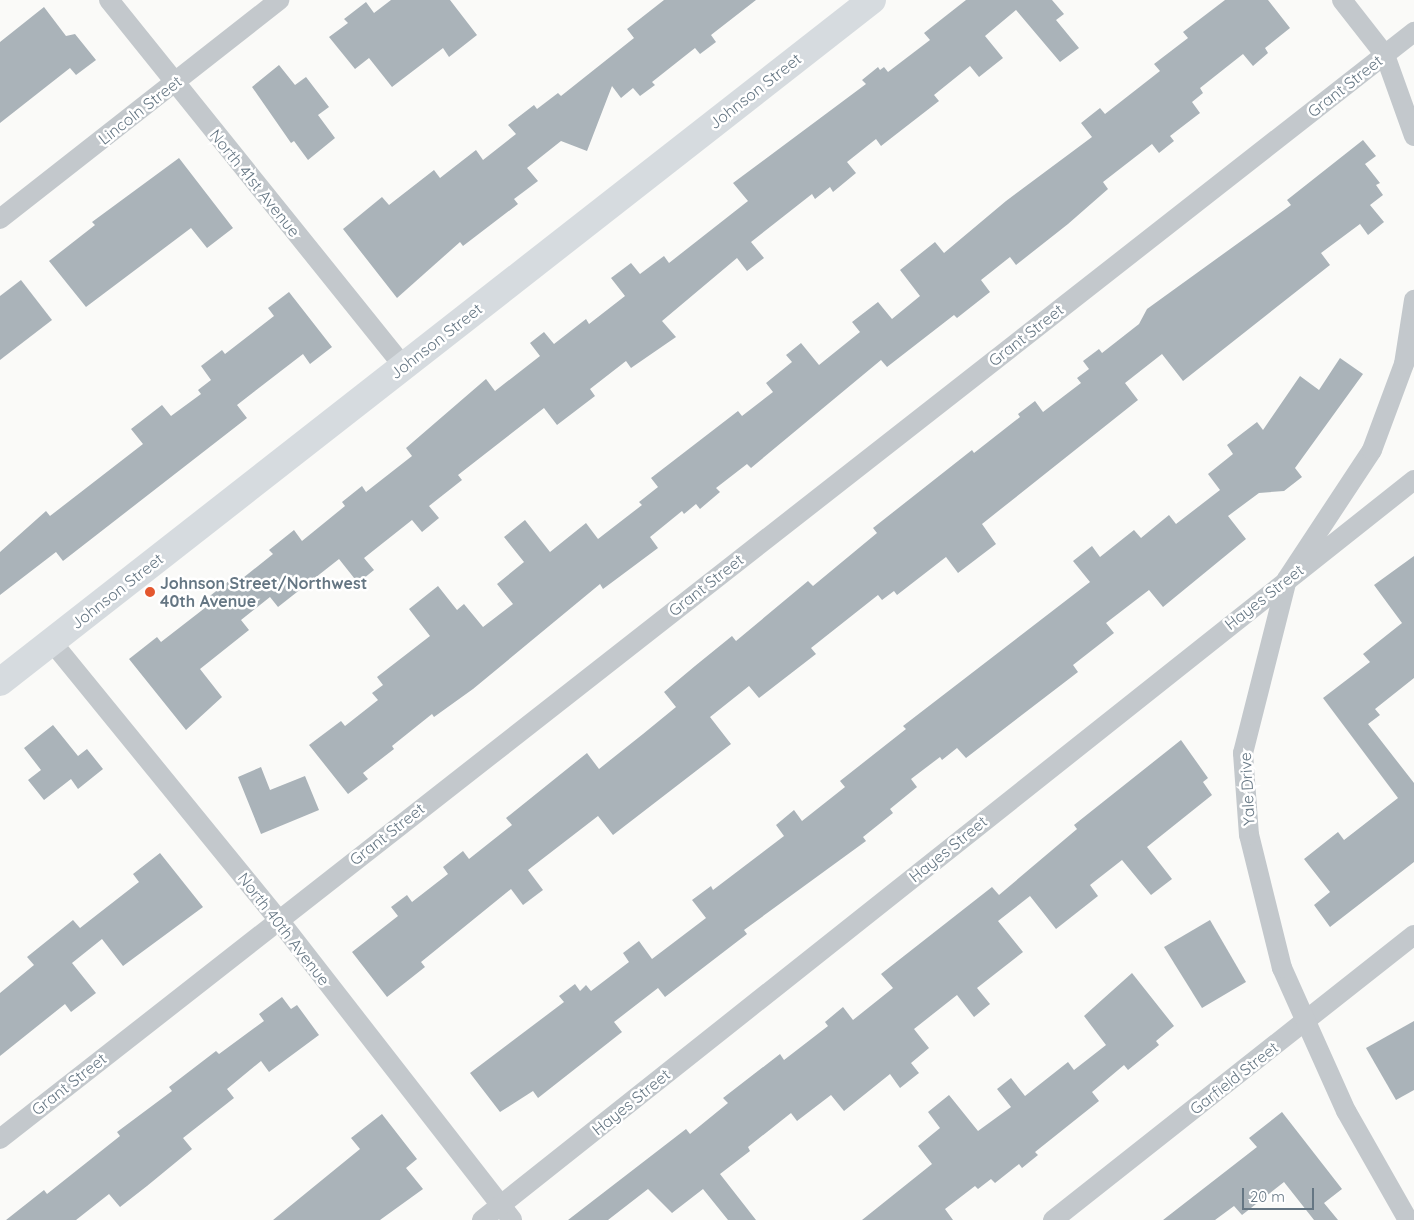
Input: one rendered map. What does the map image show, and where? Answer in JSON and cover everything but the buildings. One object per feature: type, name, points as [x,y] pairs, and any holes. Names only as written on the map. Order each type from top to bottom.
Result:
[{"type":"street","name":"North 41st Avenue","points":[[108,0],[403,366]]},
{"type":"street","name":"Lincoln Street","points":[[0,219],[175,84],[279,0]]},
{"type":"street","name":"Johnson Street","points":[[0,682],[872,0]]},
{"type":"street","points":[[1342,0],[1385,55],[1414,136]]},
{"type":"street","name":"Grant Street","points":[[0,1139],[278,919],[1414,32]]},
{"type":"street","name":"Yale Drive","points":[[1408,1220],[1346,1111],[1282,968],[1266,910],[1249,835],[1243,753],[1287,579],[1372,450],[1404,364],[1414,300]]},
{"type":"street","name":"Hayes Street","points":[[482,1220],[506,1213],[1287,579],[1414,480]]},
{"type":"street","name":"North 40th Avenue","points":[[52,642],[278,919],[506,1213]]},
{"type":"street","name":"Garfield Street","points":[[1052,1220],[1414,934]]},
{"type":"place","name":"Johnson Street/Northwest 40th Avenue","points":[[150,592]]}]
